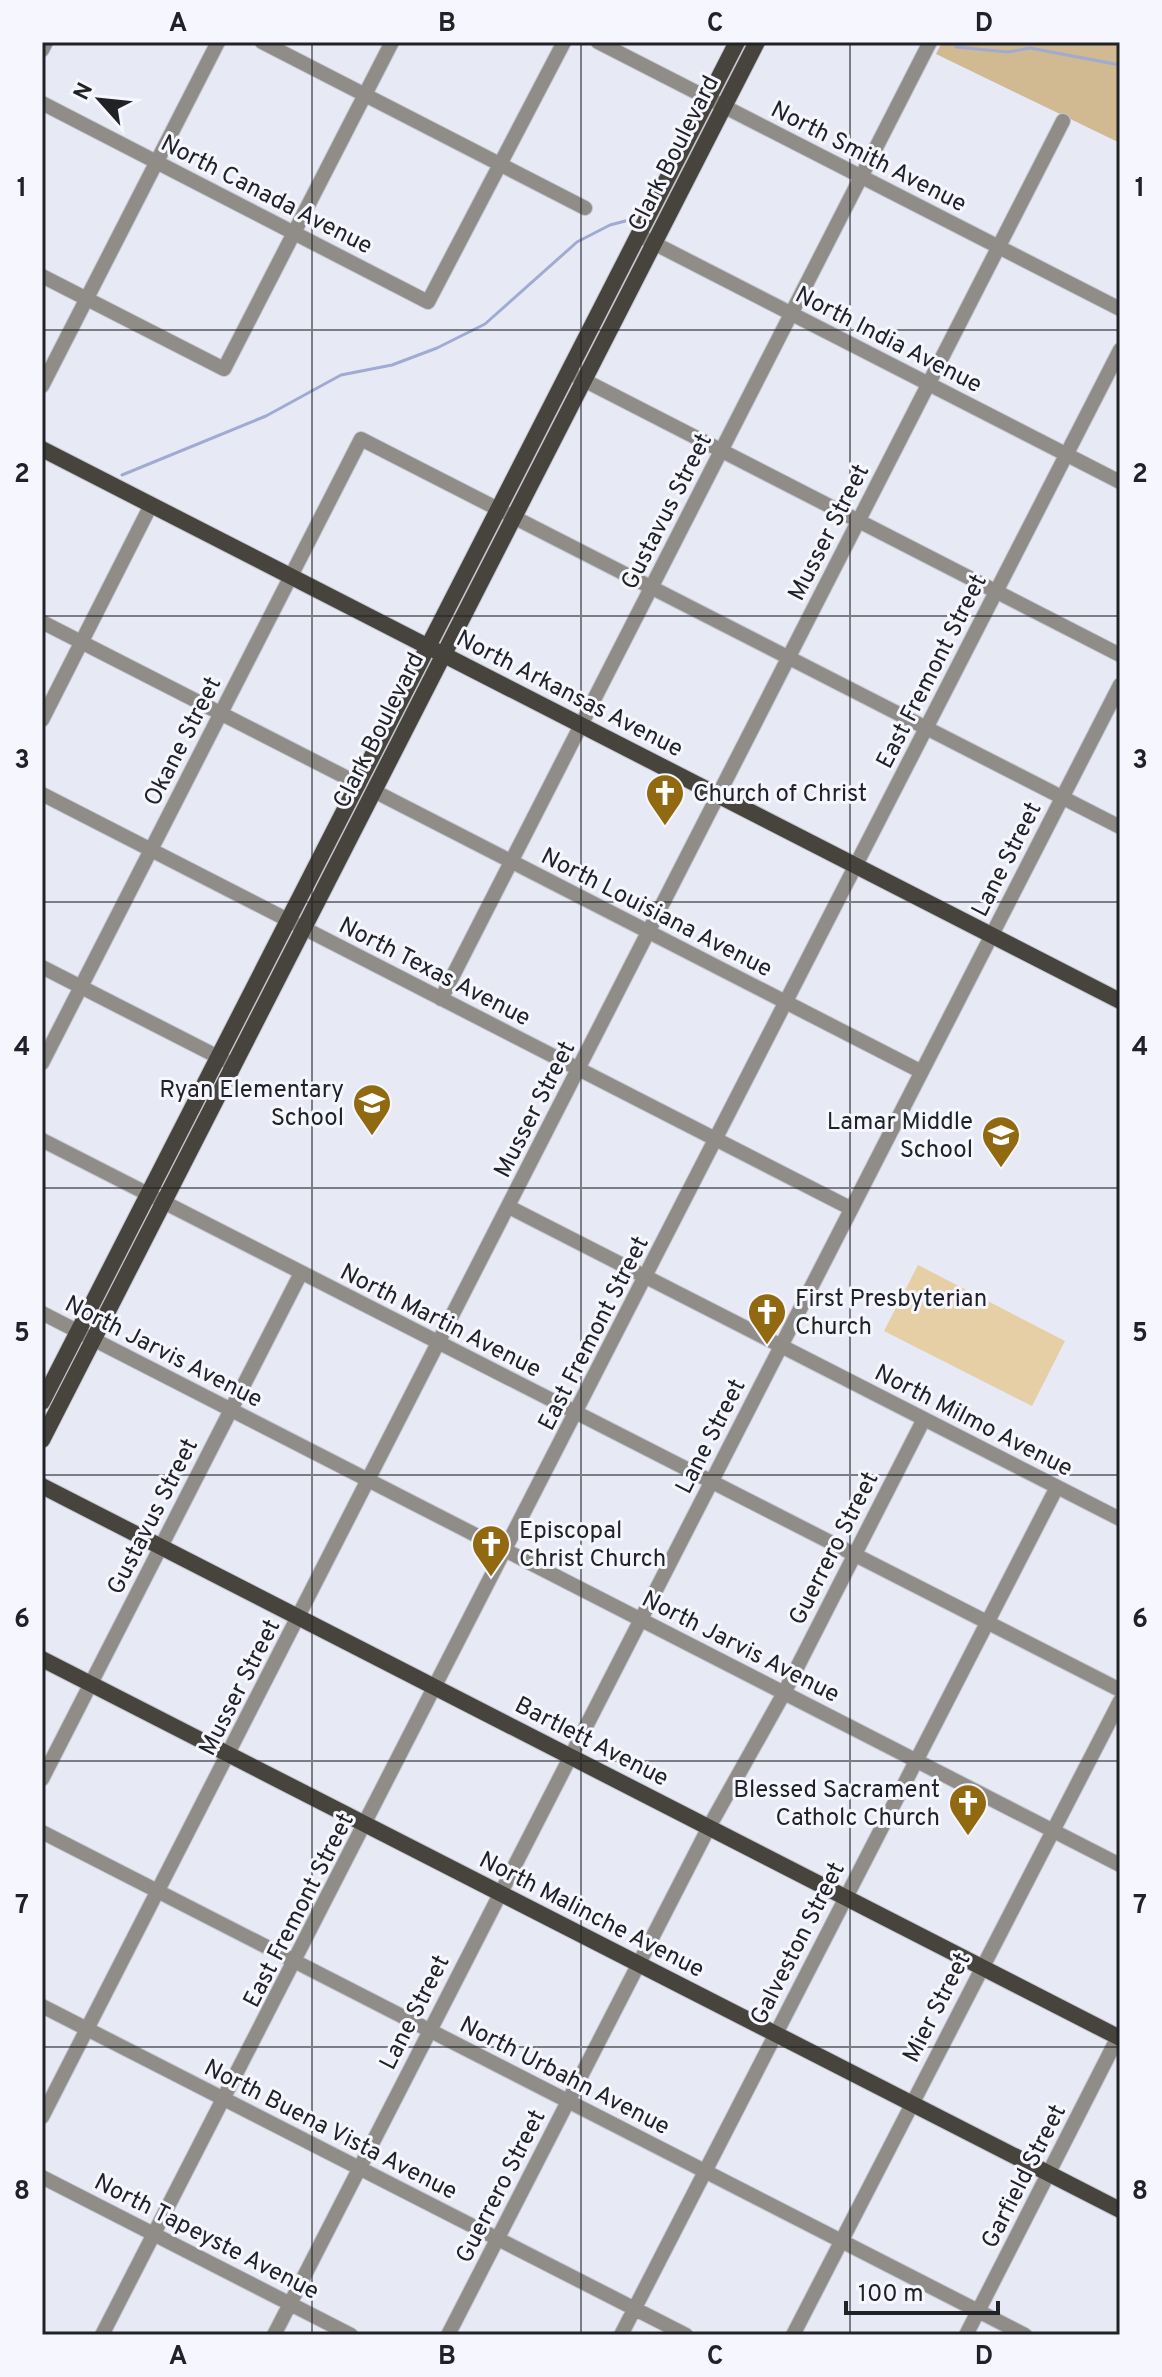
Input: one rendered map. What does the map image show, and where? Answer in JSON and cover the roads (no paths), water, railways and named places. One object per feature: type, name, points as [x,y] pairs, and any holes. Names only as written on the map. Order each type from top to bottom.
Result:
[{"type":"main road","name":"Clark Boulevard","points":[[42,1402],[86,1335],[164,1202],[288,921],[366,788],[436,651],[506,513],[568,372],[737,42]]},
{"type":"main road","name":"Clark Boulevard","points":[[506,513],[584,380],[757,42]]},
{"type":"main road","name":"North Arkansas Avenue","points":[[42,449],[1120,1001]]},
{"type":"main road","name":"Clark Boulevard","points":[[42,1440],[148,1194],[304,929],[366,788]]},
{"type":"main road","name":"Bartlett Avenue","points":[[42,1486],[1119,2038]]},
{"type":"main road","name":"North Malinche Avenue","points":[[42,1659],[1120,2210]]},
{"type":"street","points":[[42,50],[46,42]]},
{"type":"street","points":[[42,386],[218,42]]},
{"type":"street","points":[[262,42],[585,208]]},
{"type":"street","points":[[42,276],[224,369],[392,42]]},
{"type":"street","points":[[500,166],[564,42]]},
{"type":"street","name":"North Smith Avenue","points":[[598,42],[1120,309]]},
{"type":"street","name":"Gustavus Street","points":[[441,999],[930,42]]},
{"type":"street","name":"North Canada Avenue","points":[[42,103],[428,302],[500,166]]},
{"type":"street","name":"Musser Street","points":[[42,2117],[1063,121]]},
{"type":"street","name":"North India Avenue","points":[[638,235],[1120,482]]},
{"type":"street","name":"East Fremont Street","points":[[102,2335],[1120,350]]},
{"type":"street","points":[[568,372],[1120,655]]},
{"type":"street","name":"Okane Street","points":[[42,1063],[361,439],[506,513]]},
{"type":"street","points":[[42,720],[151,505]]},
{"type":"street","points":[[506,513],[1120,827]]},
{"type":"street","name":"North Louisiana Avenue","points":[[42,622],[920,1071]]},
{"type":"street","name":"Lane Street","points":[[274,2335],[1120,685]]},
{"type":"street","name":"North Texas Avenue","points":[[42,794],[850,1208]]},
{"type":"street","points":[[42,967],[226,1061]]},
{"type":"street","name":"North Martin Avenue","points":[[42,1140],[1120,1690]]},
{"type":"street","name":"North Milmo Avenue","points":[[509,1207],[1120,1519]]},
{"type":"street","name":"Gustavus Street","points":[[42,1779],[301,1273]]},
{"type":"street","name":"North Jarvis Avenue","points":[[42,1313],[1120,1865]]},
{"type":"street","name":"Guerrero Street","points":[[448,2335],[709,1827],[784,1693],[924,1419]]},
{"type":"street","name":"Galveston Street","points":[[621,2335],[1057,1487]]},
{"type":"street","name":"Mier Street","points":[[793,2335],[1120,1701]]},
{"type":"street","name":"North Urbahn Avenue","points":[[42,1832],[1025,2335]]},
{"type":"street","name":"North Buena Vista Avenue","points":[[42,2006],[686,2335]]},
{"type":"street","name":"Garfield Street","points":[[966,2335],[1119,2038]]},
{"type":"street","name":"North Tapeyste Avenue","points":[[42,2177],[351,2335]]},
{"type":"waterway","points":[[956,47],[1008,52],[1030,48],[1120,65]]},
{"type":"waterway","points":[[122,475],[266,416],[341,375],[392,365],[437,348],[485,324],[577,242],[610,225],[633,219]]},
{"type":"place","name":"Church of Christ","points":[[665,827]]},
{"type":"place","name":"Ryan Elementary School","points":[[372,1137]]},
{"type":"place","name":"Lamar Middle School","points":[[1001,1169]]},
{"type":"place","name":"First Presbyterian Church","points":[[767,1346]]},
{"type":"place","name":"Episcopal Christ Church","points":[[491,1578]]},
{"type":"place","name":"Blessed Sacrament Catholc Church","points":[[968,1837]]}]
